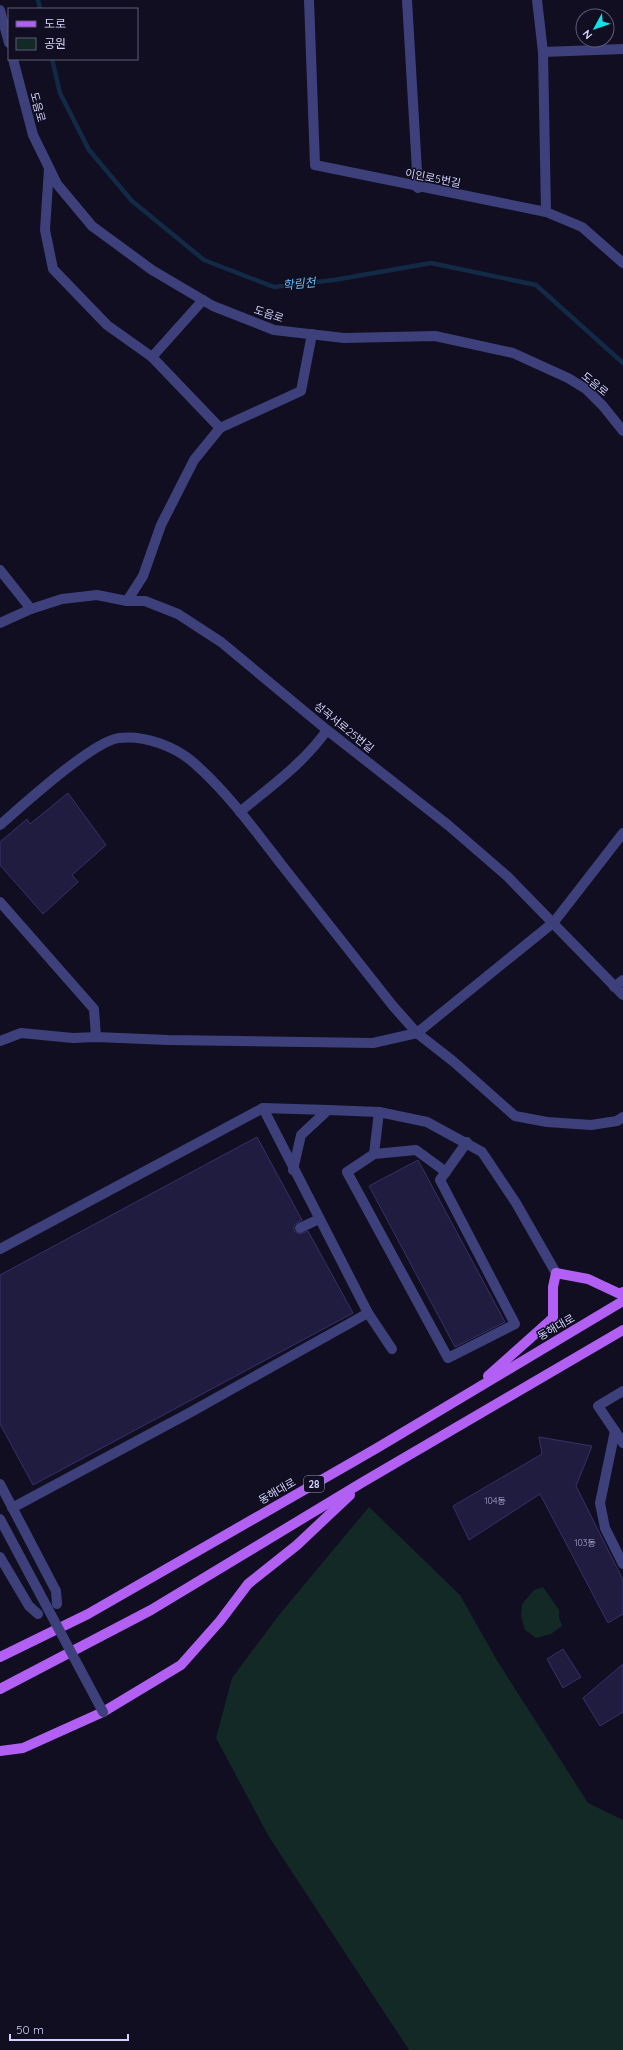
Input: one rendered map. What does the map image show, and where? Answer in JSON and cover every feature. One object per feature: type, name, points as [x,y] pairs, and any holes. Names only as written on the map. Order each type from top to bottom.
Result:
[{"type":"main road","points":[[469,1392],[553,1318],[552,1287],[556,1273],[588,1279],[620,1294],[623,1292]]},
{"type":"main road","name":"동해대로","points":[[0,1657],[88,1614],[377,1448],[623,1301]]},
{"type":"main road","points":[[0,1690],[151,1610],[363,1482],[623,1330]]},
{"type":"main road","points":[[0,1751],[22,1748],[103,1712],[181,1664],[220,1621],[248,1584],[297,1545],[363,1482]]},
{"type":"street","name":"이인로5번길","points":[[309,0],[315,165],[418,188],[546,212],[582,227],[623,263]]},
{"type":"street","points":[[407,0],[418,188]]},
{"type":"street","points":[[537,0],[542,52],[546,212]]},
{"type":"street","points":[[0,10],[8,39]]},
{"type":"street","points":[[542,52],[623,49]]},
{"type":"street","name":"도음로","points":[[13,60],[34,135],[57,184],[92,226],[152,270],[213,306],[274,330],[344,338],[435,336],[513,353],[568,378],[586,389],[603,406],[623,431]]},
{"type":"street","points":[[49,167],[45,230],[54,269],[107,325],[152,357],[220,428]]},
{"type":"street","points":[[152,357],[203,300]]},
{"type":"street","points":[[127,601],[142,576],[161,524],[194,460],[220,428],[301,391],[312,334]]},
{"type":"street","points":[[0,570],[31,609]]},
{"type":"street","name":"성곡서로25번길","points":[[0,623],[31,609],[62,599],[97,595],[127,601],[145,601],[178,614],[221,642],[327,730],[448,825],[507,876],[554,922],[614,987],[623,994]]},
{"type":"street","points":[[240,812],[290,770],[316,745],[327,730]]},
{"type":"street","points":[[0,825],[48,784],[90,752],[117,738],[140,738],[166,746],[194,762],[240,812],[393,1006],[417,1033],[454,1062],[515,1116],[547,1122],[591,1125],[617,1121],[623,1117]]},
{"type":"street","points":[[0,1041],[21,1033],[73,1038],[96,1037],[168,1040],[373,1043],[417,1033],[554,922],[623,833]]},
{"type":"street","points":[[0,902],[94,1009],[96,1037]]},
{"type":"street","points":[[614,987],[623,980]]},
{"type":"street","points":[[263,1108],[293,1170],[368,1313],[392,1349]]},
{"type":"street","points":[[0,1249],[263,1108],[379,1112],[427,1122],[467,1142],[482,1152],[516,1203],[556,1273]]},
{"type":"street","points":[[293,1170],[301,1135],[328,1110]]},
{"type":"street","points":[[374,1154],[379,1112]]},
{"type":"street","points":[[446,1172],[416,1150],[374,1154],[347,1172],[448,1358],[515,1324],[440,1180],[446,1172],[467,1142]]},
{"type":"street","points":[[300,1228],[319,1219]]},
{"type":"street","points":[[12,1508],[191,1412],[368,1313]]},
{"type":"street","points":[[623,1391],[598,1406],[623,1443]]},
{"type":"street","points":[[615,1431],[600,1503],[605,1528],[623,1564]]},
{"type":"street","points":[[0,1484],[56,1591],[57,1604]]},
{"type":"street","points":[[0,1519],[103,1712]]},
{"type":"street","points":[[0,1557],[29,1606],[38,1614]]},
{"type":"green space","points":[[369,1507],[460,1595],[498,1662],[588,1803],[623,1820],[623,2050],[409,2050],[269,1837],[216,1738],[232,1678],[279,1615]]},
{"type":"green space","points":[[543,1587],[559,1610],[559,1617],[562,1626],[551,1634],[536,1638],[525,1630],[521,1616],[522,1604],[534,1590]]},
{"type":"building","points":[[68,793],[106,845],[72,875],[78,882],[43,914],[0,865],[0,842],[27,819],[30,824]]},
{"type":"building","points":[[257,1137],[302,1220],[294,1225],[294,1231],[300,1234],[308,1231],[353,1313],[33,1485],[0,1424],[0,1275]]},
{"type":"building","points":[[418,1160],[505,1322],[455,1347],[369,1186]]},
{"type":"building","points":[[539,1437],[592,1446],[576,1486],[623,1580],[623,1614],[608,1623],[540,1494],[469,1540],[453,1506],[542,1454]]},
{"type":"building","points":[[563,1649],[581,1677],[563,1688],[547,1659]]},
{"type":"building","points":[[623,1664],[623,1712],[600,1726],[583,1698]]},
{"type":"waterway","name":"학림천","points":[[38,0],[40,8]]},
{"type":"waterway","name":"학림천","points":[[52,60],[60,93],[89,150],[132,201],[204,260],[274,287],[334,280],[431,263],[536,285],[623,363]]}]
